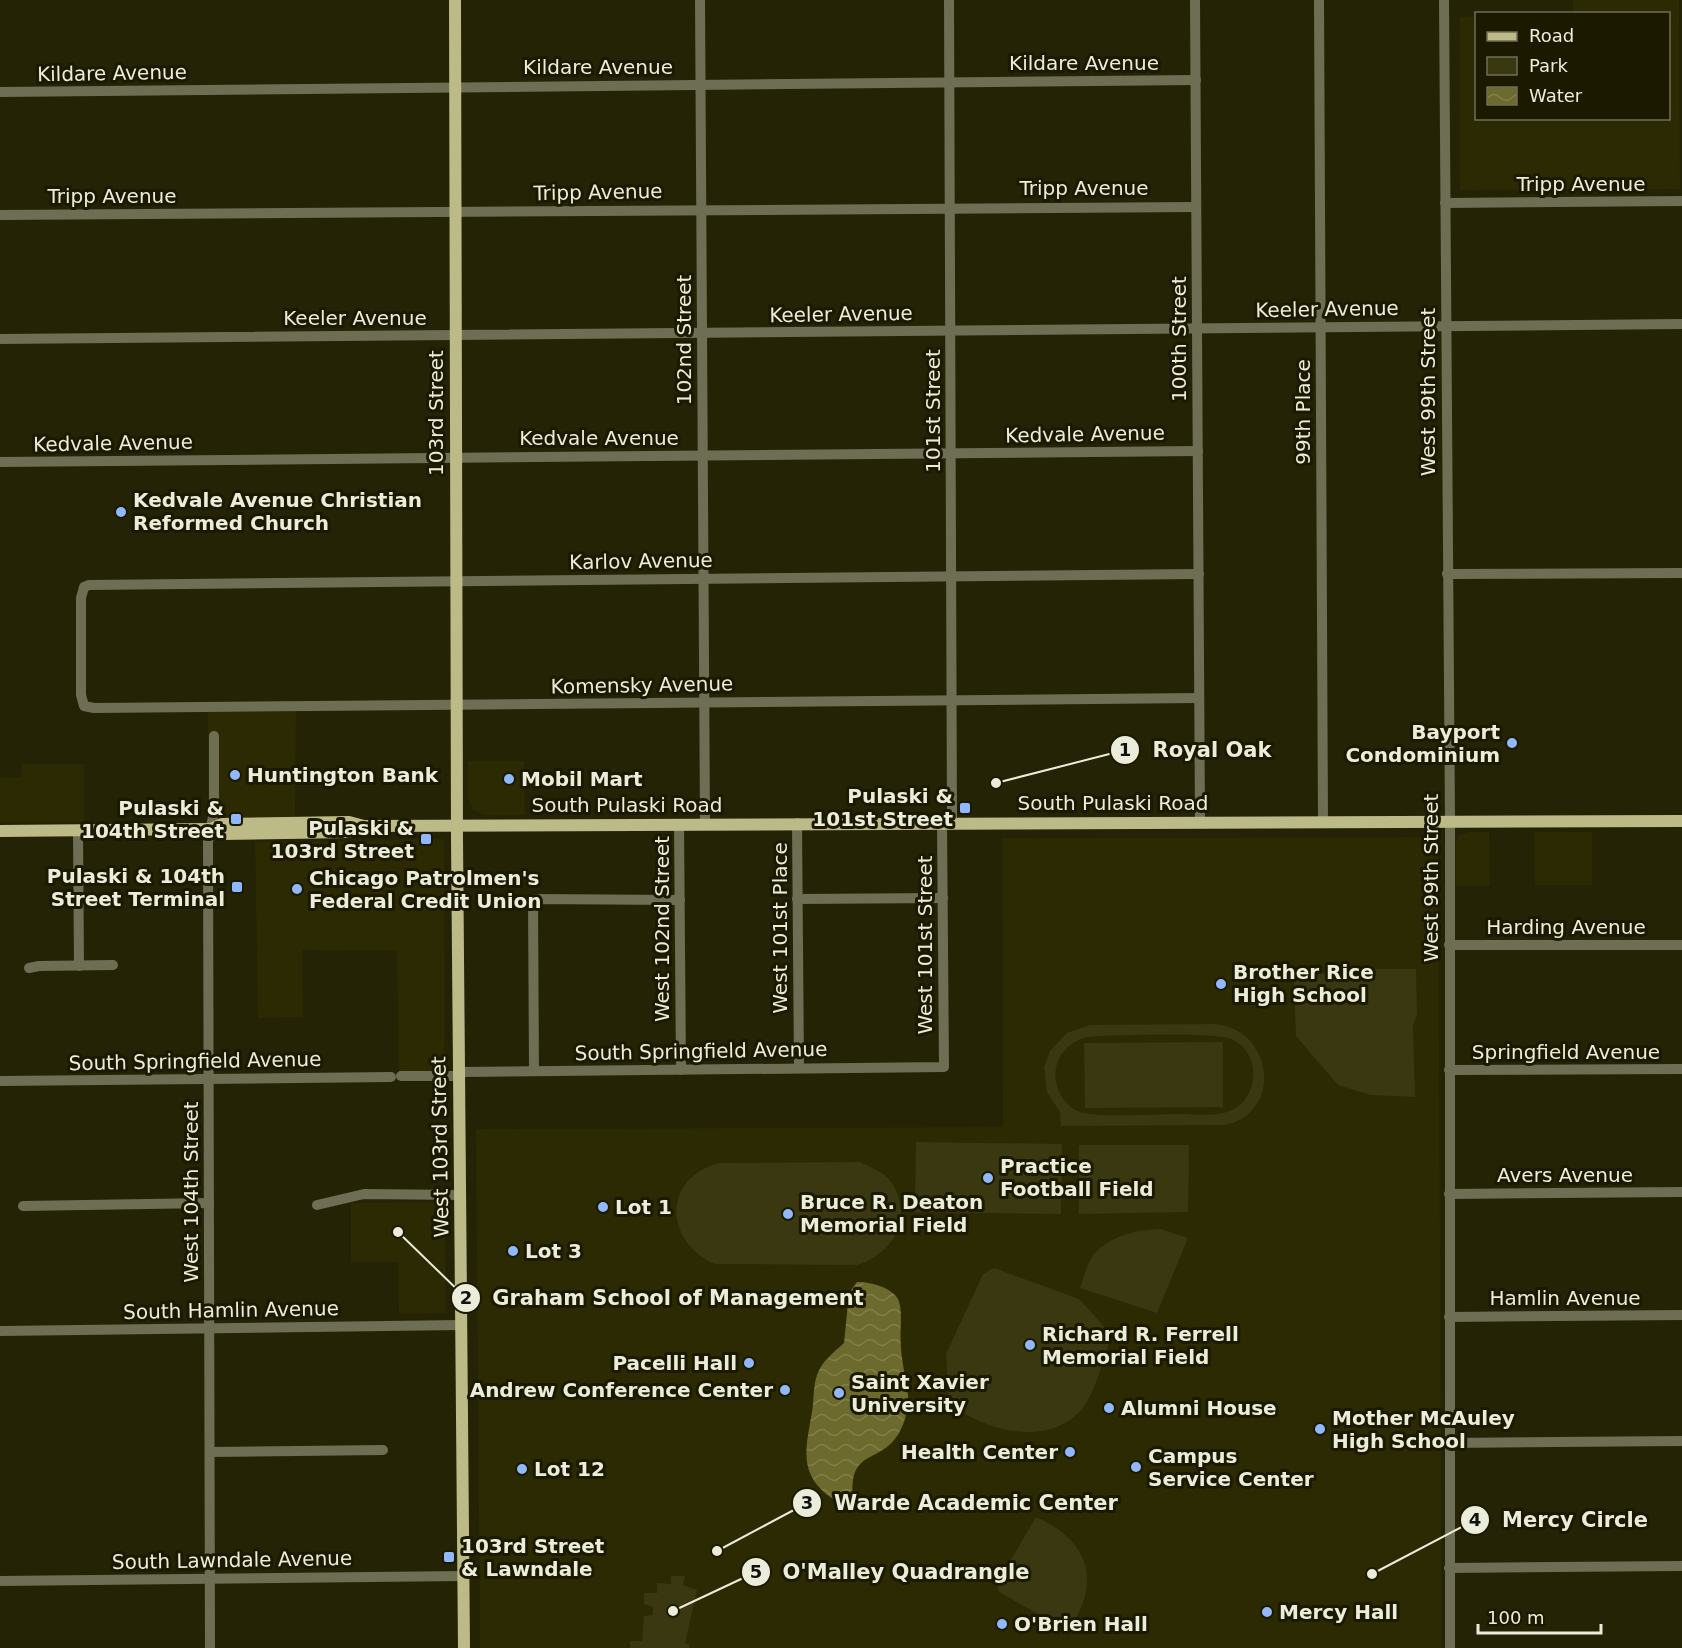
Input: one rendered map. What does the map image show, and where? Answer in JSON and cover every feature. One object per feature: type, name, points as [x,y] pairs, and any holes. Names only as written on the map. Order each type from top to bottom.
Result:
[{"type":"main road","name":"103rd Street","points":[[454,0],[457,825]]},
{"type":"main road","name":"South Pulaski Road","points":[[0,831],[211,830],[222,824],[349,822],[364,826],[1682,821]]},
{"type":"main road","name":"West 103rd Street","points":[[457,825],[464,1648]]},
{"type":"street","name":"102nd Street","points":[[700,0],[705,824]]},
{"type":"street","name":"101st Street","points":[[947,822],[952,700],[949,0]]},
{"type":"street","name":"100th Street","points":[[1195,0],[1200,822]]},
{"type":"street","name":"99th Place","points":[[1318,0],[1323,823]]},
{"type":"street","name":"West 99th Street","points":[[1444,0],[1450,822],[1450,1648]]},
{"type":"street","name":"Kildare Avenue","points":[[0,93],[1196,80]]},
{"type":"street","name":"Tripp Avenue","points":[[1445,203],[1682,201]]},
{"type":"street","name":"Tripp Avenue","points":[[0,215],[950,206],[1197,207]]},
{"type":"street","name":"Keeler Avenue","points":[[0,339],[1682,324]]},
{"type":"street","name":"Kedvale Avenue","points":[[0,462],[1198,452]]},
{"type":"street","points":[[1447,574],[1682,573]]},
{"type":"street","name":"Karlov Avenue","points":[[84,706],[81,695],[81,598],[84,587],[456,580],[1199,574]]},
{"type":"street","name":"Komensky Avenue","points":[[84,706],[94,708],[1200,698]]},
{"type":"street","name":"West 104th Street","points":[[210,1648],[208,842],[214,812],[214,736]]},
{"type":"street","name":"West 101st Street","points":[[944,1067],[943,898],[947,822]]},
{"type":"street","name":"West 101st Place","points":[[797,823],[799,1068]]},
{"type":"street","name":"West 102nd Street","points":[[679,824],[681,1070]]},
{"type":"street","points":[[78,831],[79,966]]},
{"type":"street","points":[[797,899],[943,898]]},
{"type":"street","points":[[534,1071],[533,899],[680,900]]},
{"type":"street","name":"Harding Avenue","points":[[1449,945],[1682,945]]},
{"type":"street","points":[[29,968],[113,965]]},
{"type":"street","name":"South Springfield Avenue","points":[[0,1081],[396,1076],[534,1071],[944,1067]]},
{"type":"street","name":"Springfield Avenue","points":[[1449,1070],[1682,1069]]},
{"type":"street","name":"Avers Avenue","points":[[1449,1194],[1682,1192]]},
{"type":"street","points":[[317,1205],[364,1194],[460,1195]]},
{"type":"street","points":[[23,1206],[209,1203]]},
{"type":"street","name":"Hamlin Avenue","points":[[1449,1317],[1682,1315]]},
{"type":"street","name":"South Hamlin Avenue","points":[[0,1331],[462,1325]]},
{"type":"street","points":[[1449,1443],[1682,1441]]},
{"type":"street","points":[[210,1452],[383,1450]]},
{"type":"street","points":[[1449,1568],[1682,1566]]},
{"type":"street","name":"South Lawndale Avenue","points":[[0,1581],[464,1576]]},
{"type":"shaded area","points":[[1573,0],[1679,0],[1680,189],[1460,190],[1460,17],[1475,17],[1475,120],[1670,120],[1670,12],[1573,12]]},
{"type":"shaded area","points":[[296,711],[295,817],[208,821],[208,712]]},
{"type":"shaded area","points":[[468,761],[524,761],[525,815],[484,815],[473,810],[468,797]]},
{"type":"shaded area","points":[[22,764],[84,764],[84,822],[0,822],[0,778],[21,777]]},
{"type":"shaded area","points":[[1468,832],[1489,832],[1490,886],[1456,886],[1458,836]]},
{"type":"shaded area","points":[[1534,832],[1592,832],[1592,885],[1535,885]]},
{"type":"shaded area","points":[[1435,837],[1438,841],[1442,1648],[480,1648],[476,1129],[1003,1127],[1002,838]]},
{"type":"shaded area","points":[[444,839],[445,1075],[399,1075],[397,951],[302,950],[303,1017],[258,1018],[255,842]]},
{"type":"shaded area","points":[[445,1202],[446,1313],[399,1314],[398,1262],[351,1262],[351,1203]]},
{"type":"green space","points":[[1376,969],[1416,969],[1417,1014],[1413,1026],[1415,1097],[1371,1095],[1338,1085],[1296,1036],[1294,976]]},
{"type":"green space","points":[[1216,1024],[1236,1030],[1250,1041],[1260,1056],[1264,1073],[1263,1090],[1256,1106],[1243,1118],[1225,1125],[1061,1126],[1060,1112],[1047,1092],[1044,1067],[1050,1051],[1067,1033],[1090,1025]],"holes":[[[1204,1035],[1231,1039],[1241,1045],[1248,1054],[1252,1064],[1252,1086],[1240,1105],[1218,1114],[1114,1115],[1080,1112],[1064,1100],[1055,1075],[1063,1052],[1075,1042],[1086,1037]]]},
{"type":"green space","points":[[1223,1042],[1223,1107],[1085,1108],[1084,1043]]},
{"type":"green space","name":"Practice Football Field","points":[[916,1142],[1062,1144],[1061,1214],[915,1212]]},
{"type":"green space","points":[[1079,1145],[1189,1145],[1188,1212],[1079,1214]]},
{"type":"green space","points":[[860,1162],[888,1178],[898,1195],[901,1208],[900,1221],[890,1243],[870,1260],[857,1265],[715,1264],[698,1254],[686,1241],[679,1226],[677,1211],[679,1196],[687,1182],[700,1171],[719,1163]]},
{"type":"green space","points":[[1160,1229],[1188,1238],[1157,1313],[1080,1288],[1090,1260],[1106,1244],[1132,1233]]},
{"type":"green space","name":"Richard R. Ferrell Memorial Field","points":[[994,1268],[1079,1299],[1112,1335],[1088,1401],[1069,1421],[1035,1432],[1016,1431],[998,1428],[980,1421],[949,1403],[946,1354],[983,1274]]},
{"type":"green space","points":[[1036,1517],[1069,1538],[1079,1551],[1085,1565],[1087,1580],[1085,1596],[1079,1613],[1068,1631],[999,1592],[997,1584]]},
{"type":"green space","points":[[671,1576],[685,1576],[683,1585],[697,1590],[685,1643],[689,1645],[689,1648],[630,1648],[630,1641],[642,1641],[644,1616],[653,1615],[653,1607],[644,1604],[644,1593],[657,1593],[657,1583],[671,1584]]},
{"type":"water","points":[[857,1282],[885,1288],[899,1301],[901,1350],[908,1407],[895,1439],[887,1447],[862,1462],[857,1469],[853,1480],[853,1495],[848,1499],[833,1499],[822,1490],[809,1470],[808,1437],[817,1375],[825,1361],[844,1343],[849,1293]]},
{"type":"place","name":"Kedvale Avenue Christian Reformed Church","points":[[121,512]]},
{"type":"place","name":"Bayport Condominium","points":[[1512,743]]},
{"type":"place","name":"Huntington Bank","points":[[235,775]]},
{"type":"place","name":"Mobil Mart","points":[[509,779]]},
{"type":"place","name":"Royal Oak","points":[[996,783]]},
{"type":"place","name":"Pulaski & 101st Street","points":[[965,808]]},
{"type":"place","name":"Pulaski & 104th Street","points":[[236,819]]},
{"type":"place","name":"Pulaski & 103rd Street","points":[[426,839]]},
{"type":"place","name":"Pulaski & 104th Street Terminal","points":[[237,887]]},
{"type":"place","name":"Chicago Patrolmen's Federal Credit Union","points":[[297,889]]},
{"type":"place","name":"Brother Rice High School","points":[[1221,984]]},
{"type":"place","name":"Practice Football Field","points":[[988,1178]]},
{"type":"place","name":"Lot 1","points":[[603,1207]]},
{"type":"place","name":"Bruce R. Deaton Memorial Field","points":[[788,1214]]},
{"type":"place","name":"Graham School of Management","points":[[398,1232]]},
{"type":"place","name":"Lot 3","points":[[513,1251]]},
{"type":"place","name":"Richard R. Ferrell Memorial Field","points":[[1030,1345]]},
{"type":"place","name":"Pacelli Hall","points":[[749,1363]]},
{"type":"place","name":"Andrew Conference Center","points":[[785,1390]]},
{"type":"place","name":"Saint Xavier University","points":[[839,1393]]},
{"type":"place","name":"Alumni House","points":[[1109,1408]]},
{"type":"place","name":"Mother McAuley High School","points":[[1320,1429]]},
{"type":"place","name":"Health Center","points":[[1070,1452]]},
{"type":"place","name":"Campus Service Center","points":[[1136,1467]]},
{"type":"place","name":"Lot 12","points":[[522,1469]]},
{"type":"place","name":"Warde Academic Center","points":[[717,1551]]},
{"type":"place","name":"103rd Street & Lawndale","points":[[449,1557]]},
{"type":"place","name":"Mercy Circle","points":[[1372,1574]]},
{"type":"place","name":"O'Malley Quadrangle","points":[[673,1611]]},
{"type":"place","name":"Mercy Hall","points":[[1267,1612]]},
{"type":"place","name":"O'Brien Hall","points":[[1002,1624]]}]
